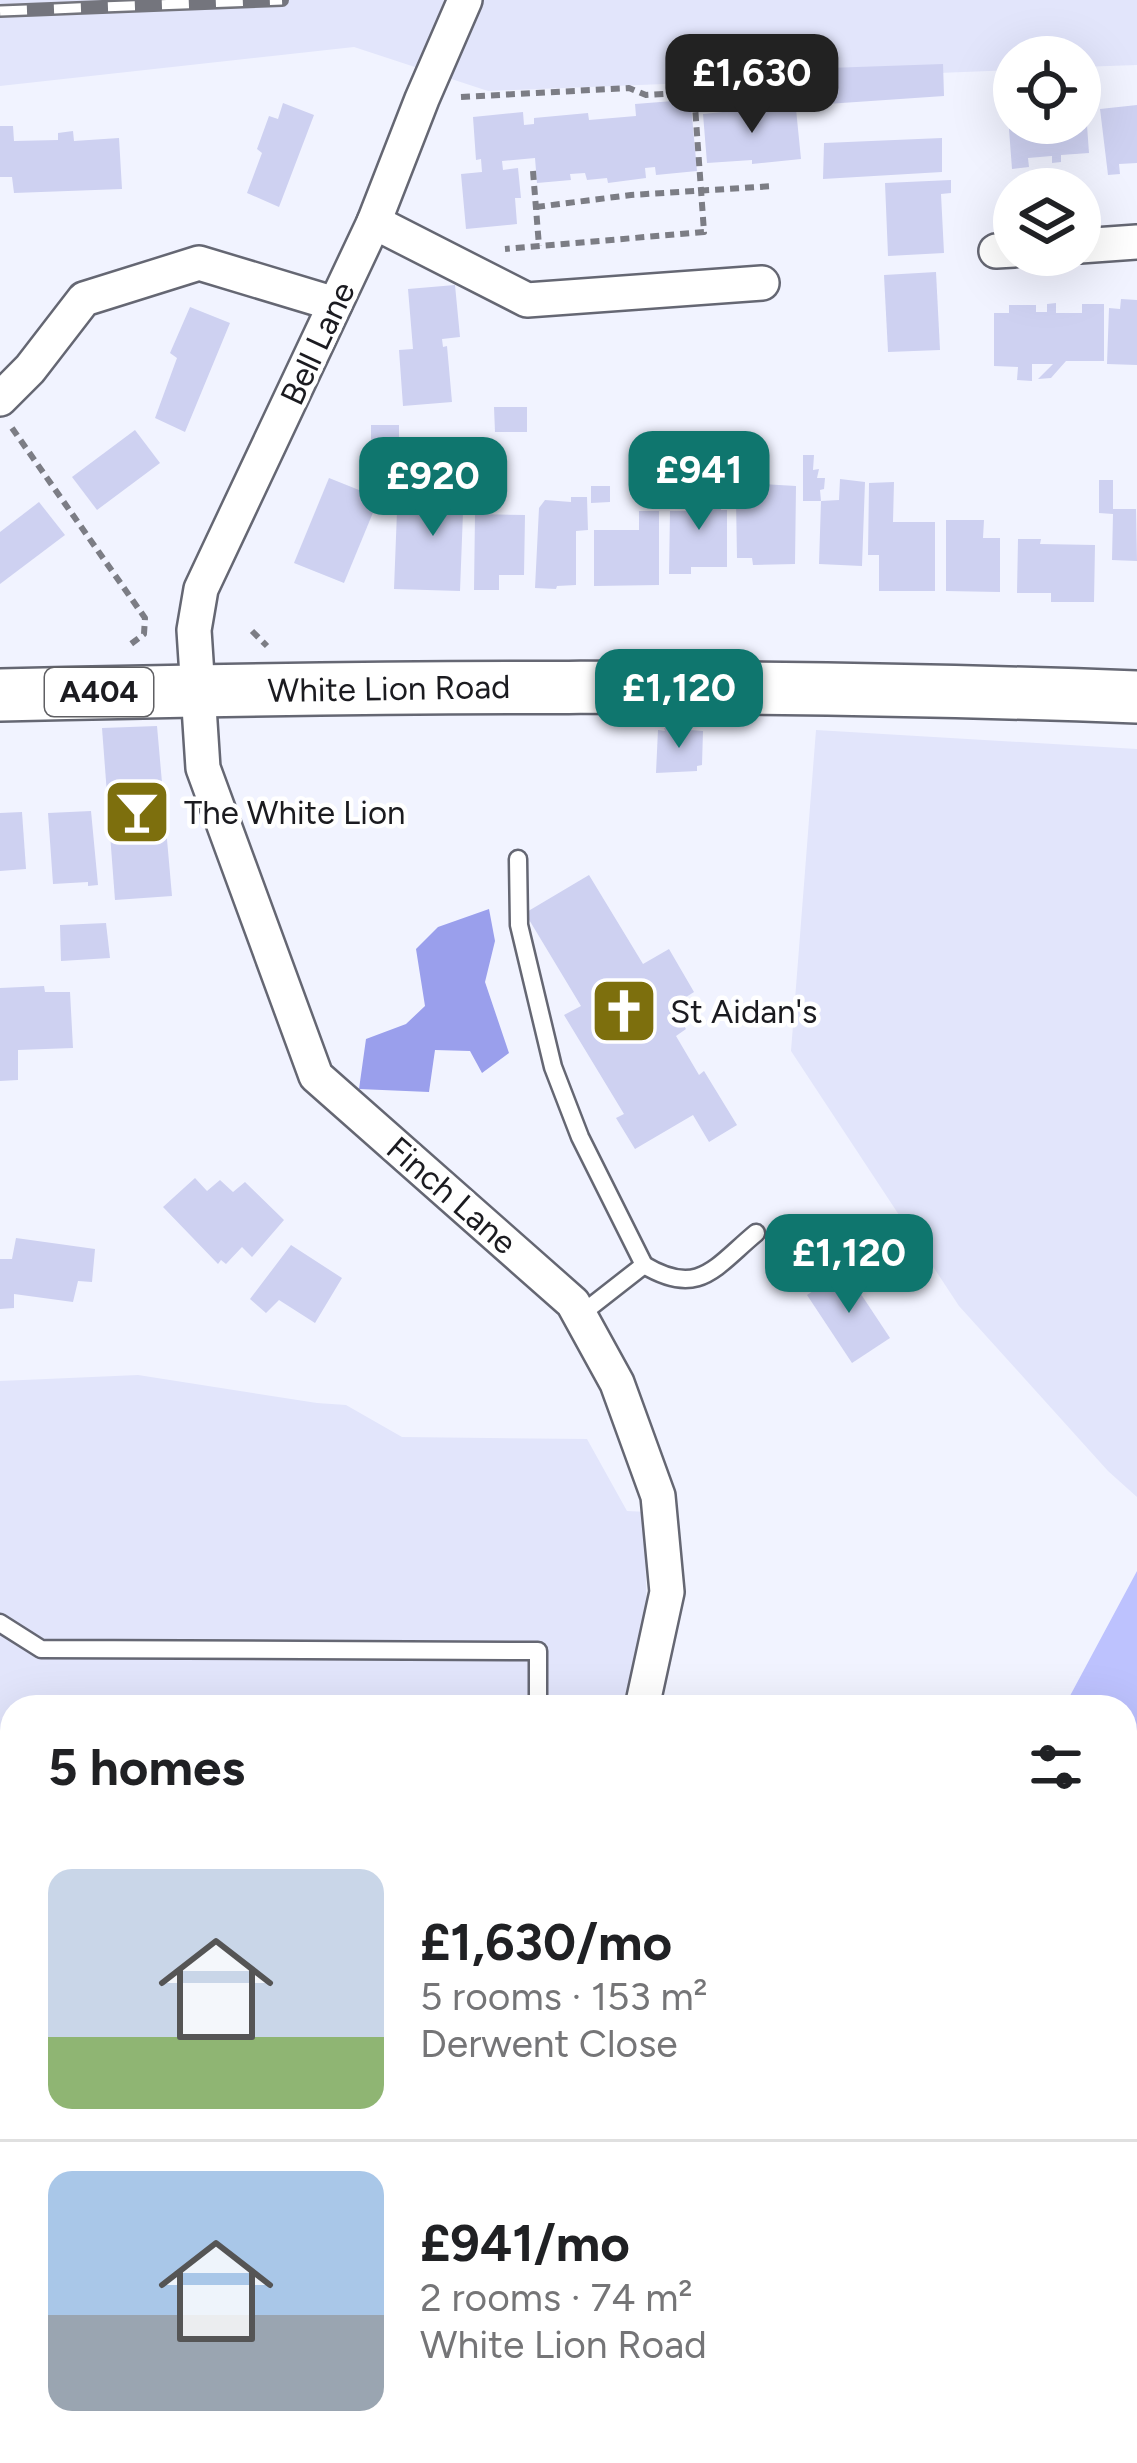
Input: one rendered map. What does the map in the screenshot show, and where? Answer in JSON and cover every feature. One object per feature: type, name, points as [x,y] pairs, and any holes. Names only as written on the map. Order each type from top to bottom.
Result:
[{"type":"main road","name":"White Lion Road","points":[[0,695],[577,685],[938,689],[1137,697]]},
{"type":"street","name":"Bell Lane","points":[[198,690],[194,630],[201,589],[374,222],[465,0]]},
{"type":"street","points":[[374,222],[527,300],[762,284]]},
{"type":"street","points":[[1101,244],[1137,242]]},
{"type":"street","points":[[0,399],[30,369],[84,299],[199,263],[335,304]]},
{"type":"street","name":"Finch Lane","points":[[198,690],[203,768],[316,1076],[574,1303],[616,1383],[658,1496],[667,1592],[645,1695]]},
{"type":"lane","points":[[518,859],[519,925],[553,1067],[580,1137],[644,1265],[661,1275],[690,1281],[711,1271],[756,1233]]},
{"type":"lane","points":[[580,1316],[644,1265]]},
{"type":"lane","points":[[0,1623],[41,1649],[538,1651],[538,1695]]},
{"type":"path","points":[[422,99],[629,88],[646,95],[694,92],[704,232],[438,254]]},
{"type":"path","points":[[533,171],[539,245]]},
{"type":"path","points":[[536,207],[631,195],[774,186]]},
{"type":"path","points":[[0,411],[145,619],[144,634]]},
{"type":"shaded area","points":[[0,0],[1137,0],[1137,65],[1101,66],[1101,36],[993,36],[993,71],[488,91],[354,47],[0,86]]},
{"type":"shaded area","points":[[816,730],[1137,749],[1137,1497],[959,1306],[791,1051]]},
{"type":"shaded area","points":[[489,909],[495,941],[485,982],[509,1053],[482,1073],[470,1051],[435,1050],[429,1092],[359,1089],[366,1039],[406,1024],[425,1006],[416,949],[438,927]]},
{"type":"shaded area","points":[[138,1375],[346,1405],[402,1437],[587,1439],[627,1511],[648,1512],[647,1613],[625,1695],[0,1695],[0,1381]]},
{"type":"shaded area","points":[[1137,1571],[1137,1695],[1070,1695]]},
{"type":"building","points":[[943,64],[944,96],[827,104],[828,68]]},
{"type":"building","points":[[673,101],[673,106],[691,105],[697,171],[656,175],[655,167],[645,168],[646,178],[608,183],[607,178],[587,180],[585,173],[570,174],[571,180],[537,183],[535,158],[502,161],[503,170],[518,168],[517,224],[466,229],[461,174],[482,172],[481,159],[476,160],[473,117],[523,112],[524,125],[534,124],[534,118],[588,113],[589,120],[636,116],[635,104]]},
{"type":"building","points":[[283,103],[314,115],[279,207],[247,193],[269,116],[278,119]]},
{"type":"building","points":[[1137,105],[1137,163],[1119,164],[1120,174],[1108,175],[1101,109]]},
{"type":"building","points":[[752,109],[752,113],[796,109],[801,159],[707,163],[703,114]]},
{"type":"building","points":[[0,126],[13,126],[14,141],[58,140],[58,133],[73,131],[74,141],[119,138],[122,189],[14,193],[12,177],[0,177]]},
{"type":"building","points":[[942,138],[942,172],[823,179],[824,143]]},
{"type":"building","points":[[1010,144],[1088,144],[1089,153],[1061,155],[1061,162],[1052,163],[1052,156],[1028,158],[1029,167],[1012,168]]},
{"type":"building","points":[[951,180],[951,193],[941,194],[944,253],[888,256],[885,183]]},
{"type":"building","points":[[936,272],[940,350],[888,352],[884,275]]},
{"type":"building","points":[[455,285],[460,337],[442,339],[443,347],[447,346],[452,402],[403,406],[399,350],[413,349],[408,289]]},
{"type":"building","points":[[1121,299],[1137,300],[1137,365],[1107,364],[1109,308],[1120,309]]},
{"type":"building","points":[[1056,303],[1056,313],[1082,313],[1082,304],[1104,304],[1104,361],[1066,361],[1051,378],[1038,379],[1053,364],[1032,364],[1032,381],[1017,380],[1018,367],[994,366],[994,313],[1009,313],[1009,305],[1036,305],[1036,312],[1047,312],[1047,304]]},
{"type":"building","points":[[190,307],[230,323],[185,432],[155,418],[177,358],[170,353]]},
{"type":"building","points":[[494,407],[527,407],[527,432],[495,432]]},
{"type":"building","points":[[371,425],[399,425],[399,463],[371,462]]},
{"type":"building","points":[[135,430],[160,463],[97,510],[72,477]]},
{"type":"building","points":[[803,455],[814,455],[813,470],[819,469],[817,478],[825,478],[821,501],[803,501]]},
{"type":"building","points":[[464,475],[479,475],[477,512],[463,512],[460,591],[394,589],[397,511],[411,511],[414,493],[464,493]]},
{"type":"building","points":[[329,478],[379,498],[344,583],[294,563]]},
{"type":"building","points":[[840,479],[865,482],[862,566],[819,564],[821,501],[839,500]]},
{"type":"building","points":[[1099,480],[1113,480],[1113,509],[1136,509],[1137,561],[1112,560],[1113,514],[1099,513]]},
{"type":"building","points":[[894,482],[893,522],[935,522],[935,591],[879,591],[879,555],[868,555],[869,483]]},
{"type":"building","points":[[748,483],[796,486],[795,564],[753,565],[752,558],[737,558],[736,500],[741,501],[741,488]]},
{"type":"building","points":[[591,486],[610,486],[610,502],[591,503]]},
{"type":"building","points":[[691,486],[722,487],[727,567],[691,567],[691,574],[669,574],[670,511],[691,511]]},
{"type":"building","points":[[571,497],[587,497],[588,530],[576,531],[576,585],[535,588],[539,508],[545,500],[571,502]]},
{"type":"building","points":[[39,502],[65,535],[0,584],[0,532]]},
{"type":"building","points":[[639,511],[659,511],[659,585],[594,586],[594,530],[639,530]]},
{"type":"building","points":[[475,514],[525,515],[524,575],[499,575],[499,590],[474,590]]},
{"type":"building","points":[[946,520],[984,520],[983,538],[1000,538],[1000,592],[946,591]]},
{"type":"building","points":[[1018,539],[1095,545],[1094,602],[1051,602],[1051,593],[1017,593]]},
{"type":"building","name":"The White Lion","points":[[157,726],[172,896],[115,900],[102,728]]},
{"type":"building","points":[[658,730],[703,731],[702,765],[697,771],[656,773]]},
{"type":"building","points":[[91,811],[98,885],[53,884],[48,813]]},
{"type":"building","points":[[22,812],[26,869],[0,871],[0,813]]},
{"type":"building","name":"St Aidan's","points":[[589,875],[643,964],[669,949],[694,992],[672,1006],[686,1029],[676,1036],[737,1125],[709,1142],[693,1115],[635,1149],[616,1118],[624,1114],[564,1015],[581,1006],[525,913]]},
{"type":"building","points":[[106,923],[110,958],[61,961],[60,925]]},
{"type":"building","points":[[44,986],[45,992],[70,992],[73,1048],[18,1050],[18,1080],[0,1081],[0,988]]},
{"type":"building","points":[[195,1178],[207,1191],[220,1180],[233,1192],[245,1182],[284,1220],[252,1257],[242,1247],[226,1264],[221,1260],[218,1264],[163,1207]]},
{"type":"building","points":[[16,1238],[95,1249],[92,1282],[78,1281],[73,1302],[14,1294],[14,1308],[0,1309],[0,1259],[12,1259]]},
{"type":"building","points":[[291,1245],[342,1278],[315,1323],[279,1300],[266,1313],[250,1299]]},
{"type":"building","points":[[845,1270],[890,1338],[852,1363],[807,1295]]},
{"type":"railway","points":[[0,11],[282,0]]},
{"type":"place","name":"The White Lion","points":[[137,812]]},
{"type":"place","name":"St Aidan's","points":[[624,1011]]}]
